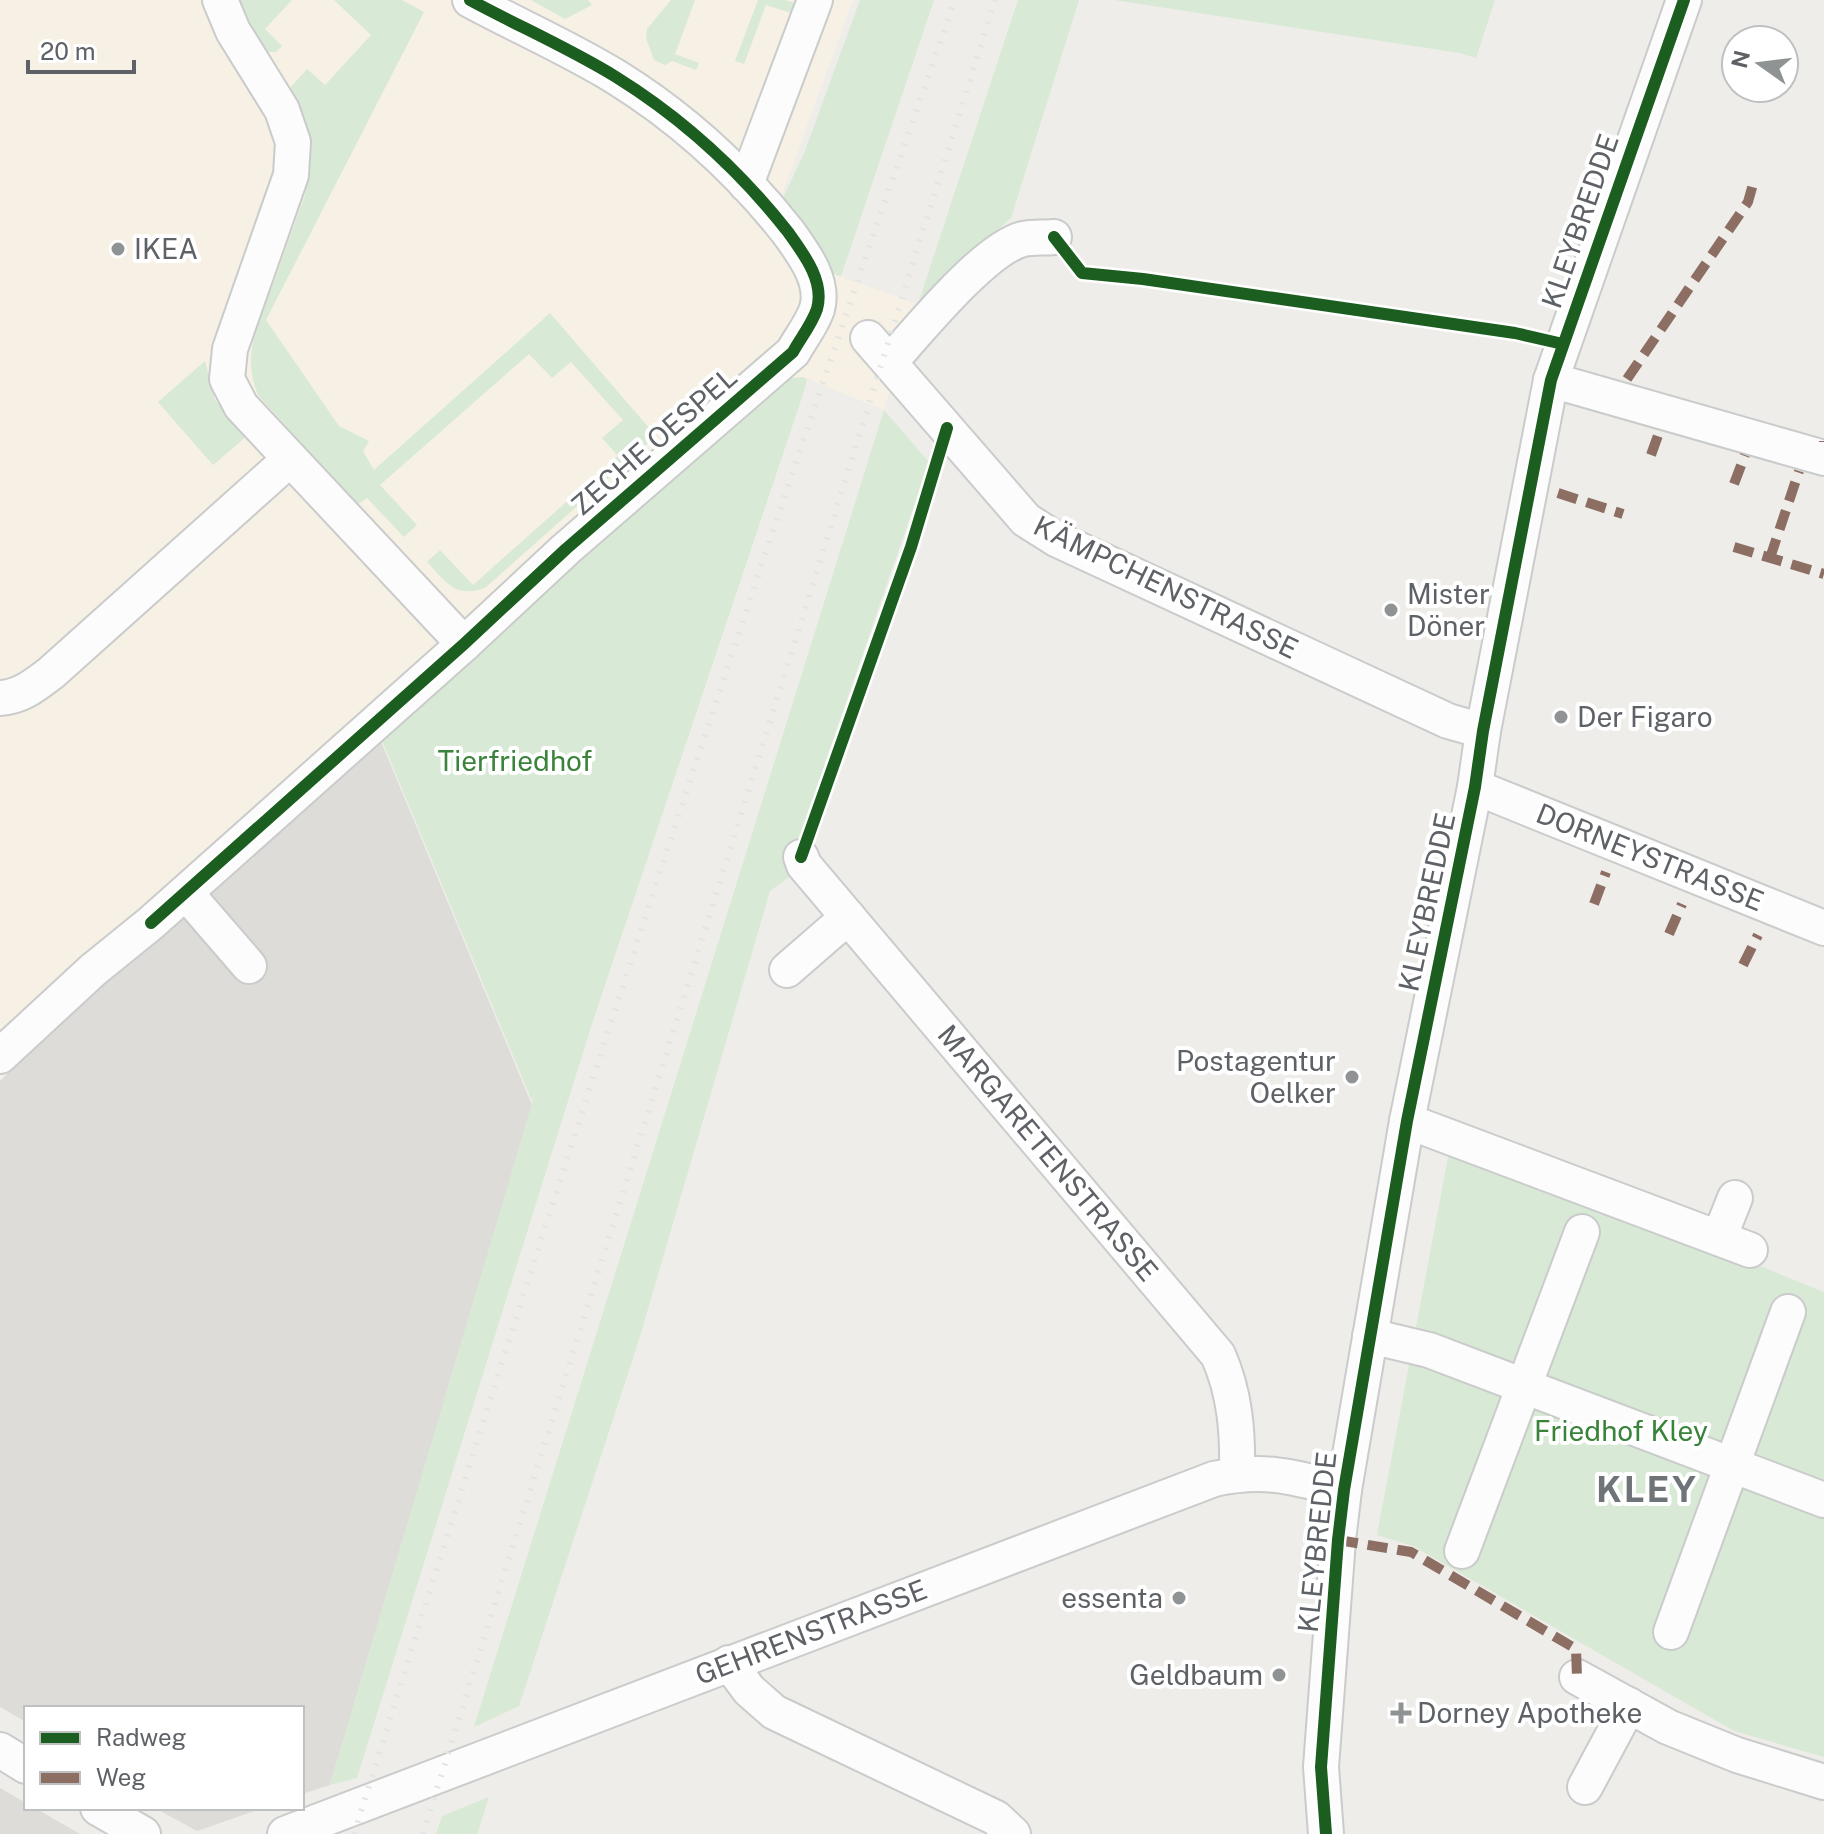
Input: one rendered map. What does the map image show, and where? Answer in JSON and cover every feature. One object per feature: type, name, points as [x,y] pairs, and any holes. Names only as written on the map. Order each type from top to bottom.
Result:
[{"type":"street","points":[[220,0],[233,31],[282,110],[293,142],[291,175],[237,325],[230,349],[227,379],[241,406],[464,644]]},
{"type":"street","name":"ZECHE OESPEL","points":[[0,1056],[93,970],[186,893],[464,644],[566,549],[793,352],[817,309],[817,289],[808,259],[773,213],[711,147],[617,77],[470,0]]},
{"type":"street","points":[[746,184],[815,0]]},
{"type":"street","name":"KLEYBREDDE","points":[[1326,1834],[1321,1767],[1344,1490],[1407,1121],[1475,787],[1483,731],[1551,380],[1684,0]]},
{"type":"street","name":"KÄMPCHENSTRASSE","points":[[1054,237],[1021,239],[996,255],[879,350],[1026,520],[1056,539],[1448,721],[1483,731]]},
{"type":"street","points":[[1551,380],[1824,458]]},
{"type":"street","points":[[0,698],[12,697],[31,688],[51,673],[290,459]]},
{"type":"street","name":"DORNEYSTRASSE","points":[[1475,787],[1824,928]]},
{"type":"street","name":"MARGARETENSTRASSE","points":[[801,857],[804,865],[1218,1355],[1229,1380],[1235,1412],[1237,1474]]},
{"type":"street","points":[[186,893],[249,966]]},
{"type":"street","points":[[787,970],[848,917]]},
{"type":"street","points":[[1407,1121],[1735,1244],[1735,1198]]},
{"type":"street","points":[[1462,1551],[1582,1232]]},
{"type":"street","points":[[1671,1632],[1788,1312]]},
{"type":"street","points":[[1370,1336],[1429,1350],[1824,1500]]},
{"type":"street","name":"GEHRENSTRASSE","points":[[285,1834],[1214,1479],[1237,1474],[1280,1474],[1344,1490]]},
{"type":"street","points":[[729,1663],[749,1690],[774,1712],[996,1818],[1013,1834]]},
{"type":"street","points":[[1577,1677],[1668,1727],[1737,1755],[1824,1782]]},
{"type":"street","points":[[1585,1787],[1629,1705]]},
{"type":"street","points":[[0,1750],[24,1765]]},
{"type":"street","points":[[101,1810],[143,1834]]},
{"type":"shaded area","points":[[0,0],[853,0],[777,208],[818,269],[918,304],[884,410],[803,377],[153,931],[0,1080]]},
{"type":"shaded area","points":[[377,732],[532,1105],[330,1785],[304,1793],[304,1706],[24,1706],[24,1721],[0,1707],[0,1081],[158,927]]},
{"type":"shaded area","points":[[0,1788],[24,1802],[24,1810],[38,1810],[80,1834],[0,1834]]},
{"type":"shaded area","points":[[159,1810],[257,1810],[197,1831]]},
{"type":"green space","points":[[238,0],[292,0],[265,29],[282,46],[276,52],[269,52],[263,47]]},
{"type":"green space","points":[[334,0],[402,0],[424,12],[266,320],[339,426],[369,441],[363,451],[374,470],[550,313],[656,436],[485,588],[474,591],[452,587],[427,562],[440,550],[473,585],[618,456],[602,438],[623,420],[571,362],[552,378],[529,354],[380,485],[417,525],[404,537],[367,498],[357,505],[258,395],[251,366],[254,337],[305,195],[309,166],[306,131],[290,88],[307,69],[325,85],[371,35]]},
{"type":"green space","points":[[531,0],[588,0],[592,5],[565,19]]},
{"type":"green space","points":[[671,0],[695,0],[675,54],[699,63],[696,70],[672,61],[665,65],[654,60],[646,38],[647,29]]},
{"type":"green space","points":[[758,0],[794,3],[791,13],[766,5],[744,64],[735,61]]},
{"type":"green space","points":[[860,0],[934,0],[841,276],[820,269],[779,207],[805,151]]},
{"type":"green space","points":[[1018,0],[1079,0],[1011,218],[919,301]]},
{"type":"green space","points":[[1114,0],[1495,0],[1476,58],[1460,53]]},
{"type":"green space","points":[[205,361],[215,400],[247,436],[213,465],[158,402]]},
{"type":"green space","name":"Tierfriedhof","points":[[784,379],[807,379],[804,391],[591,1027],[357,1778],[330,1785],[537,1087],[532,1101],[378,731]]},
{"type":"green space","points":[[884,410],[929,462],[793,856],[797,871],[770,891],[638,1343],[519,1706],[474,1727]]},
{"type":"green space","name":"Friedhof Kley","points":[[1451,1141],[1824,1292],[1824,1757],[1734,1731],[1413,1546],[1377,1535]]},
{"type":"green space","points":[[489,1797],[477,1834],[436,1834],[442,1816]]},
{"type":"railway","points":[[354,1834],[646,914],[798,456],[955,0]]},
{"type":"railway","points":[[423,1834],[995,0]]},
{"type":"marked path","points":[[1627,379],[1748,202],[1753,184]]},
{"type":"marked path","points":[[1651,455],[1661,427]]},
{"type":"marked path","points":[[1734,484],[1745,455]]},
{"type":"marked path","points":[[1770,558],[1799,471]]},
{"type":"marked path","points":[[1558,493],[1623,514]]},
{"type":"marked path","points":[[1734,547],[1824,574]]},
{"type":"marked path","points":[[1594,904],[1606,872]]},
{"type":"marked path","points":[[1669,934],[1682,904]]},
{"type":"marked path","points":[[1743,965],[1758,935]]},
{"type":"marked path","points":[[1338,1540],[1411,1552],[1576,1649],[1577,1677]]},
{"type":"cycle path","points":[[151,923],[566,549],[793,352],[817,309],[818,288],[800,249],[770,210],[709,147],[664,110],[616,77],[470,0]]},
{"type":"cycle path","points":[[1326,1834],[1321,1767],[1344,1490],[1407,1121],[1475,787],[1483,731],[1551,380],[1684,0]]},
{"type":"cycle path","points":[[1054,237],[1082,273],[1143,279],[1515,333],[1563,344]]},
{"type":"cycle path","points":[[801,857],[911,547],[947,428]]},
{"type":"place","name":"IKEA","points":[[118,249]]},
{"type":"place","name":"Mister Döner","points":[[1391,610]]},
{"type":"place","name":"Der Figaro","points":[[1561,717]]},
{"type":"place","name":"Postagentur Oelker","points":[[1352,1077]]},
{"type":"place","name":"essenta","points":[[1179,1598]]},
{"type":"place","name":"Geldbaum","points":[[1279,1675]]},
{"type":"place","name":"Dorney Apotheke","points":[[1401,1713]]},
{"type":"district","name":"KLEY","points":[[1647,1489]]}]
